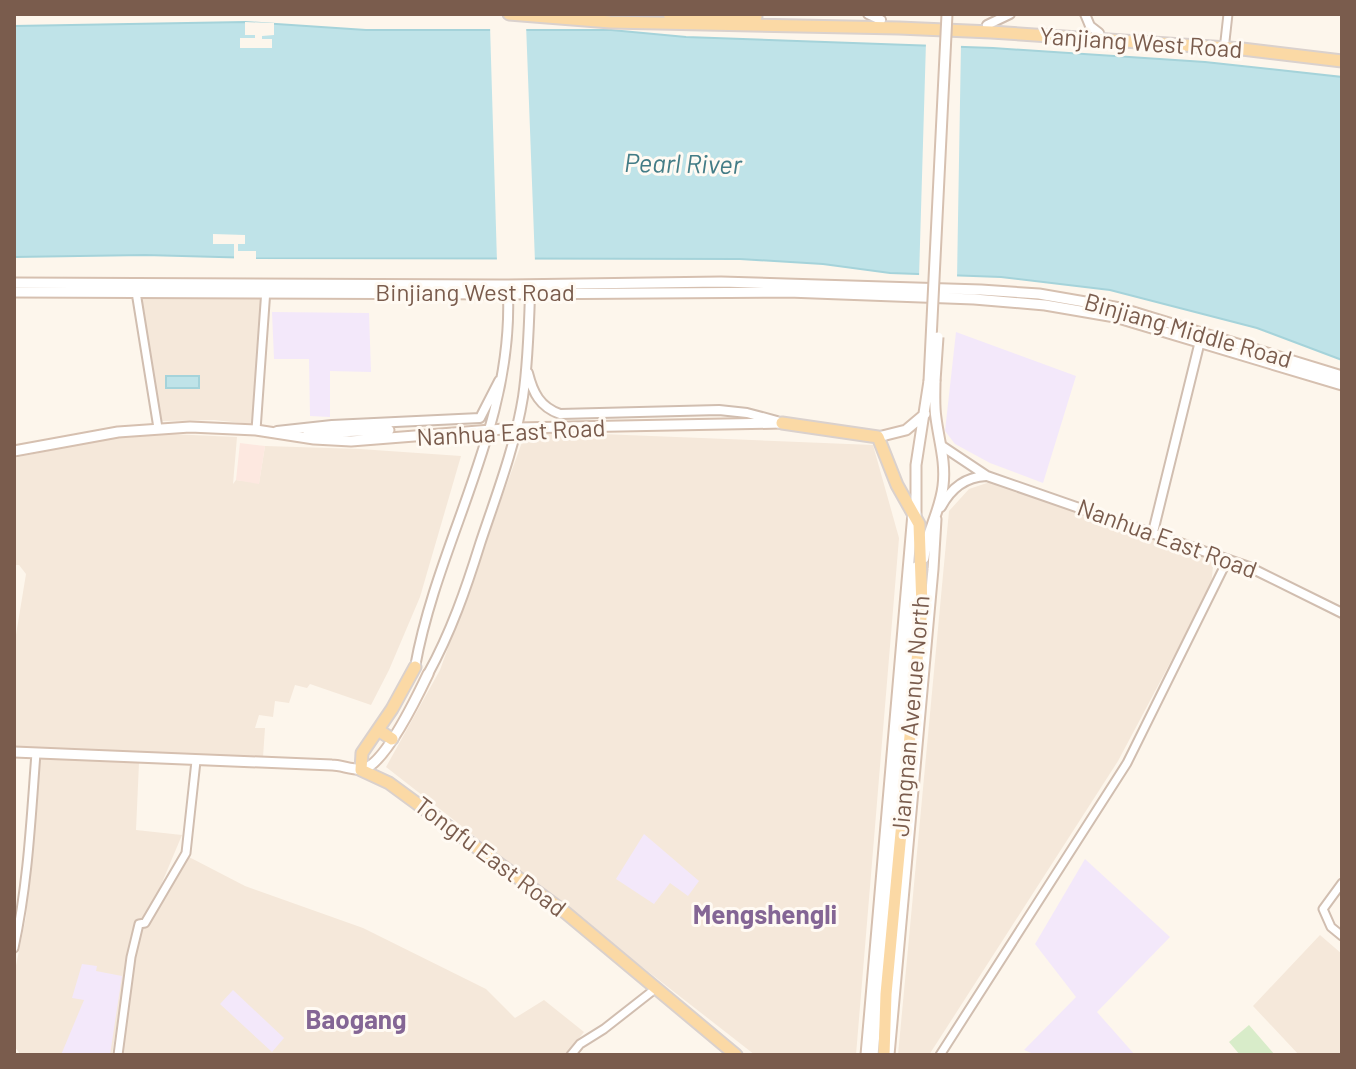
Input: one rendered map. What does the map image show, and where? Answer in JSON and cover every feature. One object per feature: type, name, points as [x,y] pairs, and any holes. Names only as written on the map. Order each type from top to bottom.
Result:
[{"type":"main road","name":"Yanjiang West Road","points":[[509,14],[637,23],[977,32],[1342,58]]},
{"type":"main road","name":"Yanjiang West Road","points":[[669,14],[987,25],[1225,41],[1342,58]]},
{"type":"main road","points":[[932,381],[949,14]]},
{"type":"main road","name":"Binjiang West Road","points":[[14,292],[721,282],[937,292]]},
{"type":"main road","name":"Binjiang West Road","points":[[14,283],[508,294],[937,292]]},
{"type":"main road","name":"Binjiang Middle Road","points":[[937,292],[1115,317],[1342,376]]},
{"type":"main road","name":"Binjiang Middle Road","points":[[1200,337],[1342,385]]},
{"type":"main road","name":"Jiangnan Avenue North","points":[[873,1055],[913,609],[918,449],[932,381]]},
{"type":"main road","name":"Jiangnan Avenue North","points":[[886,1055],[886,994],[925,550],[928,534],[936,519],[944,477],[932,381]]},
{"type":"main road","name":"Nanhua East Road","points":[[14,451],[158,428],[256,430],[332,441],[365,441],[490,426],[559,429],[782,423],[878,437],[906,430],[925,414]]},
{"type":"main road","points":[[273,432],[389,430]]},
{"type":"main road","points":[[878,437],[897,485],[915,511],[921,535],[922,607]]},
{"type":"main road","points":[[866,1055],[915,511]]},
{"type":"main road","points":[[886,1055],[936,519]]},
{"type":"main road","points":[[361,770],[362,753],[415,667]]},
{"type":"main road","points":[[361,770],[376,762],[414,703],[428,674]]},
{"type":"main road","points":[[378,730],[392,739]]},
{"type":"main road","name":"Tongfu East Road","points":[[14,752],[332,765],[361,770],[389,783],[566,913],[736,1055]]},
{"type":"street","points":[[868,14],[881,20]]},
{"type":"street","points":[[987,25],[1010,14]]},
{"type":"street","points":[[1085,14],[1090,26],[1099,33]]},
{"type":"street","points":[[1225,41],[1228,14]]},
{"type":"street","points":[[415,667],[424,624],[490,426],[506,365],[508,294],[520,285],[530,294],[526,364],[516,428],[466,586],[450,630],[428,674]]},
{"type":"street","points":[[256,430],[266,288]]},
{"type":"street","points":[[136,292],[158,428]]},
{"type":"street","points":[[1153,532],[1200,337]]},
{"type":"street","points":[[526,364],[535,395],[548,409],[560,414],[719,410],[747,413],[782,423]]},
{"type":"street","points":[[480,418],[506,365]]},
{"type":"street","points":[[559,429],[596,413]]},
{"type":"street","points":[[273,432],[480,418],[490,426]]},
{"type":"street","name":"Nanhua East Road","points":[[942,446],[987,476],[1228,559],[1283,581],[1342,613]]},
{"type":"street","points":[[936,519],[953,489],[968,480],[987,476]]},
{"type":"street","points":[[940,1055],[1127,763],[1228,559]]},
{"type":"street","points":[[14,948],[29,848],[36,753]]},
{"type":"street","points":[[118,1055],[131,957],[139,924],[145,923],[186,853],[199,761]]},
{"type":"street","points":[[1342,883],[1323,909],[1331,927],[1342,936]]},
{"type":"street","points":[[571,1055],[580,1044],[655,989]]},
{"type":"shaded area","points":[[142,298],[261,298],[252,424],[214,420],[161,421]]},
{"type":"shaded area","points":[[272,312],[369,313],[371,372],[330,371],[330,417],[310,416],[309,359],[274,359]]},
{"type":"shaded area","points":[[956,332],[1076,376],[1043,483],[990,463],[955,444],[945,431]]},
{"type":"shaded area","points":[[526,431],[873,445],[899,538],[856,1055],[755,1055],[386,767],[440,670]]},
{"type":"shaded area","points":[[169,434],[237,437],[233,484],[236,480],[259,483],[265,446],[461,456],[420,597],[389,670],[371,705],[310,684],[307,688],[295,685],[289,703],[275,701],[273,717],[259,715],[255,728],[265,728],[263,757],[14,750],[14,647],[26,574],[19,565],[14,565],[14,458],[106,439]]},
{"type":"shaded area","points":[[240,443],[265,446],[259,484],[236,480]]},
{"type":"shaded area","points":[[990,482],[1214,557],[1211,586],[1118,761],[929,1055],[898,1055],[949,511],[969,489]]},
{"type":"shaded area","points":[[40,758],[139,763],[136,830],[182,835],[145,923],[135,924],[130,938],[112,1055],[21,1055],[14,1046],[14,975],[26,917]]},
{"type":"shaded area","points":[[644,834],[699,881],[688,896],[670,883],[654,904],[616,879]]},
{"type":"shaded area","points":[[189,857],[245,886],[363,928],[486,989],[515,1018],[544,1000],[584,1032],[565,1055],[121,1055],[140,929],[151,922]]},
{"type":"shaded area","points":[[1085,859],[1170,937],[1097,1012],[1135,1055],[1036,1055],[1024,1050],[1076,997],[1035,944]]},
{"type":"shaded area","points":[[1320,935],[1342,954],[1342,1055],[1299,1055],[1253,1006]]},
{"type":"shaded area","points":[[82,964],[97,966],[96,971],[122,976],[110,1055],[61,1055],[84,1000],[72,998]]},
{"type":"shaded area","points":[[233,990],[284,1038],[272,1052],[220,1004]]},
{"type":"green space","points":[[1249,1025],[1275,1055],[1240,1055],[1229,1042]]},
{"type":"water","name":"Pearl River","points":[[245,22],[366,30],[611,30],[686,37],[993,48],[1205,62],[1342,77],[1342,360],[1257,328],[1110,290],[1001,277],[890,273],[823,264],[740,259],[14,257],[14,26]]},
{"type":"water","points":[[166,376],[199,376],[199,388],[166,388]]},
{"type":"pier","points":[[245,22],[274,23],[274,35],[262,36],[262,39],[272,39],[272,48],[240,48],[240,38],[255,38],[255,35],[245,35]]},
{"type":"pier","points":[[526,24],[535,262],[497,262],[490,25]]},
{"type":"pier","points":[[926,42],[961,43],[957,279],[919,278]]},
{"type":"pier","points":[[213,234],[245,235],[245,244],[238,244],[238,251],[256,251],[256,262],[234,261],[234,244],[213,244]]},
{"type":"district","name":"Mengshengli","points":[[765,915]]},
{"type":"district","name":"Baogang","points":[[356,1020]]}]
